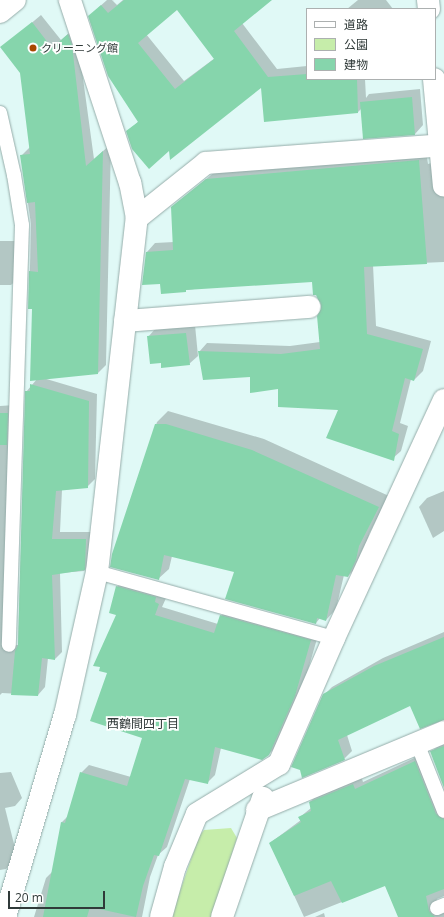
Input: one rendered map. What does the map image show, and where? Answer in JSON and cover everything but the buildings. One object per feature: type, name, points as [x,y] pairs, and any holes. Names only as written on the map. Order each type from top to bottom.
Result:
[{"type":"street","points":[[0,12],[15,0]]},
{"type":"street","points":[[0,913],[5,917],[65,715],[97,572],[137,218],[130,183],[70,0]]},
{"type":"street","points":[[434,80],[442,145],[444,186]]},
{"type":"street","points":[[137,218],[206,163],[442,145]]},
{"type":"street","points":[[125,321],[309,307]]},
{"type":"street","points":[[222,917],[257,810],[279,764],[334,638],[444,400]]},
{"type":"street","points":[[257,810],[444,732]]},
{"type":"street","points":[[161,917],[175,867],[197,814],[279,764]]},
{"type":"lane","points":[[0,113],[14,175],[22,225],[9,645]]},
{"type":"lane","points":[[97,572],[334,638]]},
{"type":"lane","points":[[417,743],[444,811]]},
{"type":"green space","points":[[231,828],[237,838],[212,917],[171,917],[199,836],[204,830]]},
{"type":"place","name":"クリーニング館","points":[[33,48]]},
{"type":"district","name":"西鶴間四丁目","points":[[143,724]]}]
